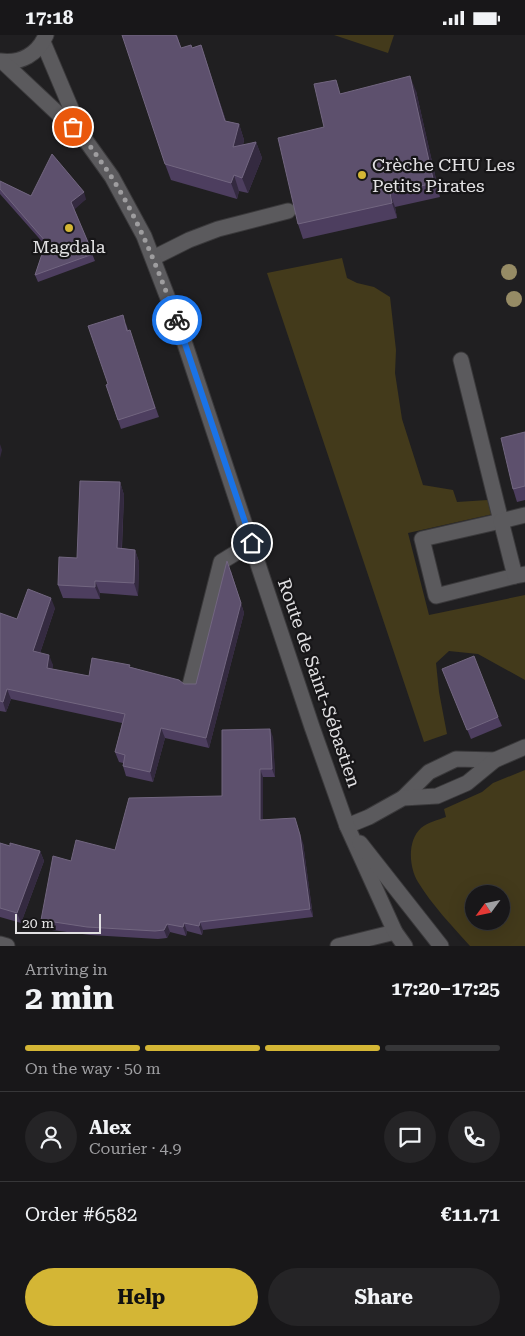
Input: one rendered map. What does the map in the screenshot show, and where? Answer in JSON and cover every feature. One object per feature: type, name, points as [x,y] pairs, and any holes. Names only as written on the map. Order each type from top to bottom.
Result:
[{"type":"street","points":[[2,61],[19,61],[28,57],[45,39]]},
{"type":"street","name":"Route de Saint-Sébastien","points":[[45,39],[84,137],[123,196],[153,258],[182,335],[312,727],[347,826],[395,932],[404,946]]},
{"type":"street","name":"Route de Saint-Sébastien","points":[[2,61],[84,137]]},
{"type":"street","points":[[153,258],[189,240],[218,229],[288,211]]},
{"type":"street","points":[[461,360],[502,521],[520,575],[436,596],[422,539],[502,521],[525,515]]},
{"type":"street","points":[[190,685],[221,562],[252,543]]},
{"type":"street","points":[[403,798],[437,796],[467,783],[495,761],[525,747]]},
{"type":"street","points":[[347,826],[369,817],[403,798],[429,772],[456,759],[495,761]]},
{"type":"street","name":"Route de Saint-Sébastien","points":[[347,826],[441,946]]},
{"type":"street","points":[[338,946],[395,932]]},
{"type":"street","points":[[0,944],[7,946]]},
{"type":"shaded area","points":[[334,35],[394,35],[388,53]]},
{"type":"shaded area","points":[[342,258],[347,278],[357,283],[374,287],[390,297],[396,350],[395,373],[402,419],[423,485],[453,490],[457,502],[488,500],[493,514],[408,533],[429,615],[525,595],[525,680],[478,654],[449,651],[436,663],[447,734],[424,742],[267,273]]},
{"type":"shaded area","points":[[525,770],[525,946],[470,946],[418,882],[411,862],[413,840],[421,828],[446,817],[444,809],[482,792],[493,783]]},
{"type":"building","points":[[122,35],[176,35],[181,48],[191,45],[192,48],[201,45],[225,121],[239,124],[233,147],[256,142],[242,178],[234,175],[231,183],[165,164]]},
{"type":"building","name":"Crèche CHU Les Petits Pirates","points":[[410,76],[434,183],[390,193],[392,203],[298,224],[278,138],[324,127],[314,84],[336,80],[340,94]]},
{"type":"building","points":[[52,154],[84,192],[71,202],[93,254],[35,275],[46,242],[0,189],[0,181],[31,196]]},
{"type":"building","points":[[123,315],[127,331],[130,330],[155,408],[118,420],[88,326]]},
{"type":"building","points":[[525,432],[525,486],[513,489],[501,438]]},
{"type":"building","points":[[80,481],[120,482],[117,548],[135,550],[134,583],[95,581],[95,587],[58,585],[59,557],[77,558]]},
{"type":"building","points":[[227,561],[241,603],[206,738],[161,728],[150,772],[123,766],[125,755],[115,752],[125,714],[7,689],[3,702],[0,701],[0,613],[17,619],[28,589],[51,598],[33,651],[49,655],[47,668],[89,676],[92,658],[130,665],[129,667],[179,680],[184,684],[196,684]]},
{"type":"building","points":[[474,656],[498,717],[467,730],[442,669]]},
{"type":"building","points":[[270,729],[272,769],[260,769],[260,820],[295,818],[300,835],[310,909],[200,922],[199,926],[184,923],[183,927],[167,924],[164,930],[155,931],[87,927],[41,920],[53,856],[71,861],[76,840],[115,850],[129,798],[222,796],[222,730]]},
{"type":"building","points":[[0,843],[10,846],[10,843],[40,851],[17,913],[0,908]]},
{"type":"way so far","points":[[73,127],[84,137],[123,196],[144,236],[177,320]]},
{"type":"place","name":"Crèche CHU Les Petits Pirates","points":[[362,175]]},
{"type":"place","name":"Magdala","points":[[69,228]]},
{"type":"route","points":[[177,320],[252,543]]}]
